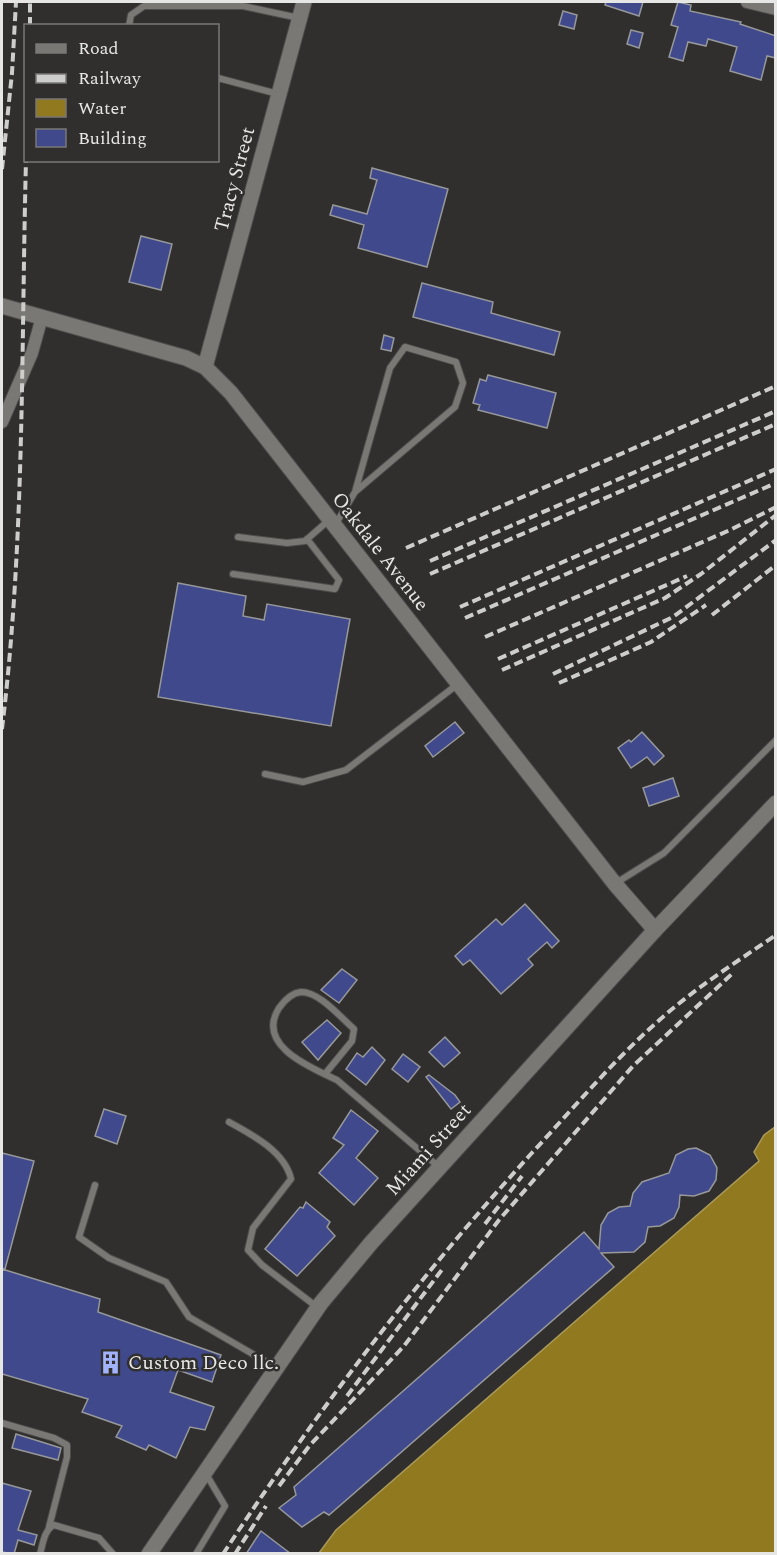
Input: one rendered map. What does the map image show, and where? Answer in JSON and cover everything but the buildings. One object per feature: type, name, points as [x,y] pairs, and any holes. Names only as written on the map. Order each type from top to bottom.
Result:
[{"type":"street","name":"Tracy Street","points":[[205,367],[304,2]]},
{"type":"street","points":[[747,2],[776,9]]},
{"type":"street","name":"Oakdale Avenue","points":[[2,306],[186,358],[205,367],[231,393],[615,884],[655,930]]},
{"type":"street","points":[[2,422],[32,353],[42,317]]},
{"type":"street","name":"Miami Street","points":[[149,1554],[317,1308],[440,1167],[655,930],[776,803]]},
{"type":"lane","points":[[129,24],[131,15],[144,6],[243,6],[300,18]]},
{"type":"lane","points":[[219,78],[279,94]]},
{"type":"lane","points":[[238,537],[287,543],[307,539],[332,522],[356,492],[455,407],[463,383],[456,362],[405,347],[390,368],[356,492]]},
{"type":"lane","points":[[233,574],[335,589],[339,580],[307,539]]},
{"type":"lane","points":[[265,774],[303,782],[346,770],[459,684]]},
{"type":"lane","points":[[615,884],[664,853],[776,740]]},
{"type":"lane","points":[[325,1074],[352,1041],[354,1029],[318,998],[300,992],[286,998],[275,1015],[274,1031],[281,1046],[293,1058],[325,1074],[338,1080],[440,1167]]},
{"type":"lane","points":[[229,1122],[251,1133],[278,1155],[288,1166],[291,1179],[253,1228],[248,1250],[262,1265],[317,1308]]},
{"type":"lane","points":[[95,1185],[79,1237],[109,1258],[166,1282],[189,1317],[275,1367]]},
{"type":"lane","points":[[2,1423],[54,1438],[67,1446],[68,1450],[49,1527],[40,1554]]},
{"type":"lane","points":[[196,1554],[225,1506],[204,1472]]},
{"type":"lane","points":[[49,1527],[54,1525],[99,1538],[112,1554]]},
{"type":"water","points":[[775,1127],[775,1553],[319,1553],[336,1530],[759,1161],[754,1152],[764,1135]]},
{"type":"railway","points":[[2,169],[12,73],[16,2]]},
{"type":"railway","points":[[30,2],[30,24]]},
{"type":"railway","points":[[2,729],[15,587],[26,162]]},
{"type":"railway","points":[[406,548],[776,386]]},
{"type":"railway","points":[[430,561],[776,411]]},
{"type":"railway","points":[[430,574],[776,424]]},
{"type":"railway","points":[[460,607],[776,469]]},
{"type":"railway","points":[[465,618],[776,483]]},
{"type":"railway","points":[[485,637],[730,530],[776,507]]},
{"type":"railway","points":[[502,670],[665,598],[701,574],[776,515]]},
{"type":"railway","points":[[553,674],[673,617],[776,540]]},
{"type":"railway","points":[[712,615],[776,565]]},
{"type":"railway","points":[[498,659],[687,576]]},
{"type":"railway","points":[[559,683],[651,642],[706,605]]},
{"type":"railway","points":[[223,1554],[294,1450],[369,1348],[488,1202],[606,1071],[638,1039],[699,988],[776,935]]},
{"type":"railway","points":[[279,1486],[310,1445],[404,1346],[499,1220],[633,1066],[734,972]]},
{"type":"railway","points":[[485,1224],[522,1176]]},
{"type":"railway","points":[[347,1396],[444,1267]]},
{"type":"railway","points":[[235,1554],[266,1506]]},
{"type":"place","name":"Custom Deco llc.","points":[[110,1362]]}]
